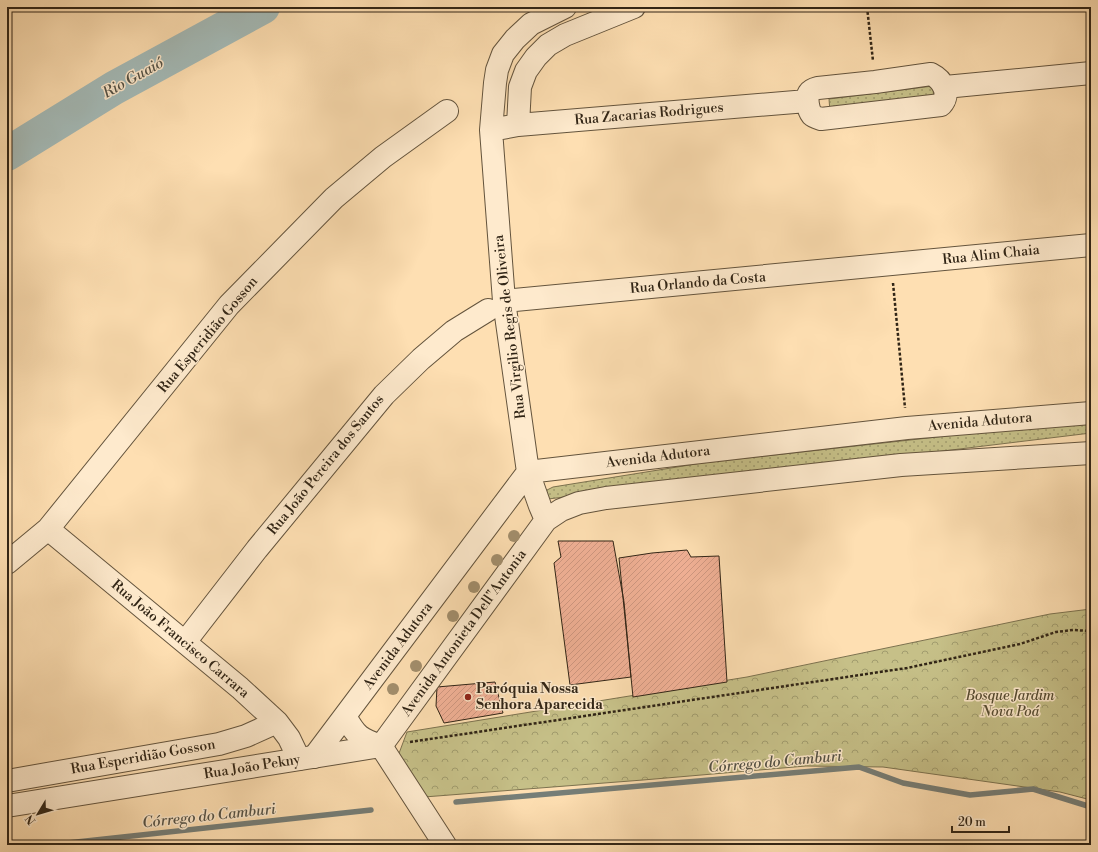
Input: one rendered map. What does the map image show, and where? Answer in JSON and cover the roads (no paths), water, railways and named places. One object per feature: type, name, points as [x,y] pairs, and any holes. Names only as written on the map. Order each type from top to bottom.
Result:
[{"type":"street","name":"Rua Virgilio Regis de Oliveira","points":[[546,520],[528,472],[496,305],[492,130],[494,83],[503,54],[515,39],[531,24],[565,7]]},
{"type":"street","points":[[518,125],[520,87],[526,71],[536,57],[548,45],[565,35],[634,7]]},
{"type":"street","points":[[932,74],[937,77],[945,87],[946,98],[941,104],[821,119],[812,114],[807,101],[808,94],[812,90],[818,88],[932,74]]},
{"type":"street","points":[[945,87],[1091,74]]},
{"type":"street","name":"Rua Zacarias Rodrigues","points":[[492,130],[518,125],[807,101]]},
{"type":"street","name":"Rua Esperidião Gosson","points":[[7,563],[48,529],[229,305],[334,198],[383,157],[447,111]]},
{"type":"street","name":"Rua Alim Chaia","points":[[891,265],[1091,245]]},
{"type":"street","name":"Rua Orlando da Costa","points":[[496,305],[891,265]]},
{"type":"street","name":"Rua João Pereira dos Santos","points":[[185,642],[258,549],[384,395],[421,359],[454,331],[496,305]]},
{"type":"street","name":"Avenida Adutora","points":[[307,758],[345,716],[528,472],[907,428],[1091,412]]},
{"type":"street","points":[[546,520],[561,510],[579,503],[606,498],[901,465],[1091,453]]},
{"type":"street","name":"Avenida Antonieta Dell\"Antonia","points":[[381,746],[546,520]]},
{"type":"street","name":"Rua João Francisco Carrara","points":[[48,529],[240,688],[277,722],[307,758]]},
{"type":"street","points":[[345,716],[358,736],[381,746],[445,845]]},
{"type":"street","name":"Rua Esperidião Gosson","points":[[7,781],[219,744],[246,736],[277,722]]},
{"type":"street","name":"Rua João Pekny","points":[[7,806],[381,746]]},
{"type":"waterway","name":"Rio Guaió","points":[[7,154],[114,88],[263,7]]},
{"type":"waterway","name":"Córrego do Camburi","points":[[456,802],[859,767],[903,783],[970,795],[1033,789],[1091,807]]},
{"type":"waterway","name":"Córrego do Camburi","points":[[49,845],[371,810]]},
{"type":"place","name":"Paróquia Nossa Senhora Aparecida","points":[[468,697]]},
{"type":"park label","name":"Bosque Jardim Nova Poá","points":[[1010,704]]}]
